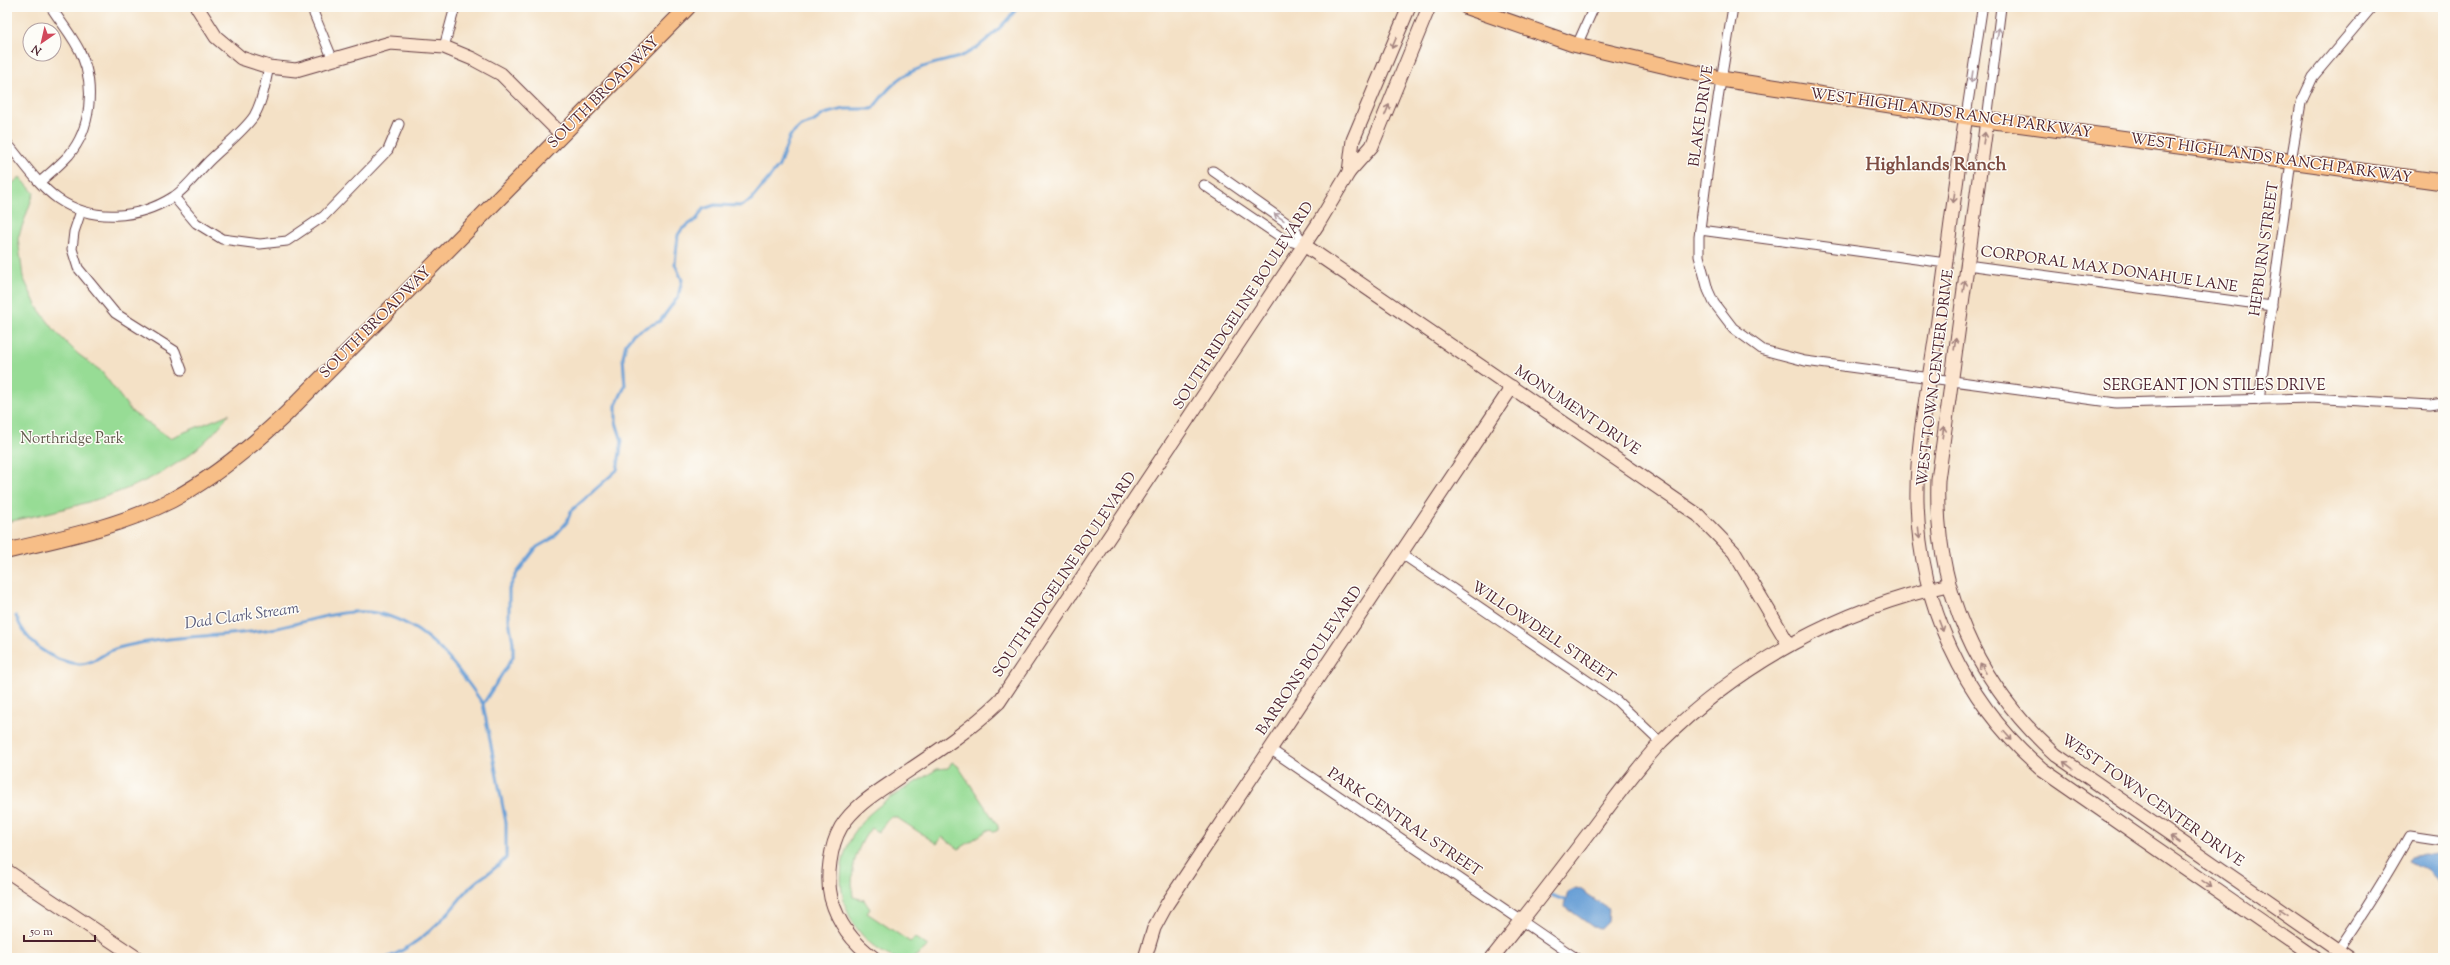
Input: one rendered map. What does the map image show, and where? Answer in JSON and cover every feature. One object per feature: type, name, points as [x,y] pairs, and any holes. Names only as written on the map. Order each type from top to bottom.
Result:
[{"type":"main road","name":"SOUTH BROADWAY","points":[[7,551],[69,537],[154,508],[211,477],[250,448],[286,414],[688,7]]},
{"type":"main road","name":"WEST HIGHLANDS RANCH PARKWAY","points":[[1467,7],[1577,45],[1721,79],[1987,120],[2443,182]]},
{"type":"street","points":[[40,182],[70,154],[81,135],[88,112],[90,89],[82,56],[51,7]]},
{"type":"street","points":[[197,7],[216,38],[241,58],[269,66],[296,70],[390,43],[444,47],[473,59],[501,74],[562,136]]},
{"type":"street","points":[[314,7],[314,14],[333,60]]},
{"type":"street","points":[[444,47],[455,7]]},
{"type":"street","name":"SOUTH RIDGELINE BOULEVARD","points":[[1349,172],[1353,140],[1409,7]]},
{"type":"street","name":"SOUTH RIDGELINE BOULEVARD","points":[[874,958],[849,935],[834,907],[829,887],[831,858],[841,828],[859,805],[975,725],[999,702],[1304,245],[1349,172],[1372,146],[1429,7]]},
{"type":"street","points":[[1577,45],[1594,7]]},
{"type":"street","name":"BLAKE DRIVE","points":[[1700,230],[1721,79],[1733,7]]},
{"type":"street","points":[[1987,120],[2001,7]]},
{"type":"street","name":"HEPBURN STREET","points":[[2259,400],[2298,114],[2307,88],[2372,7]]},
{"type":"street","points":[[1966,116],[1982,10]]},
{"type":"street","points":[[7,143],[40,182],[58,199],[81,211],[102,216],[123,216],[147,210],[174,197],[254,116],[263,96],[269,66]]},
{"type":"street","name":"WEST TOWN CENTER DRIVE","points":[[1966,116],[1930,379],[1917,499],[1919,537],[1929,589],[1946,639],[1966,678],[1994,720],[2026,755],[2072,792],[2315,958]]},
{"type":"street","name":"WEST TOWN CENTER DRIVE","points":[[1987,120],[1950,382],[1938,497],[1940,540],[1949,585],[1962,624],[1985,672],[2018,718],[2044,745],[2091,781],[2339,954],[2349,958]]},
{"type":"street","points":[[174,197],[196,223],[222,239],[260,244],[287,241],[324,216],[388,150],[399,124]]},
{"type":"street","name":"MONUMENT DRIVE","points":[[1213,171],[1294,228],[1304,245]]},
{"type":"street","name":"MONUMENT DRIVE","points":[[1204,185],[1285,240],[1304,245],[1676,498],[1709,524],[1734,552],[1746,569],[1789,645]]},
{"type":"street","points":[[81,211],[74,232],[72,249],[78,268],[115,313],[175,351],[182,370]]},
{"type":"street","points":[[1700,230],[1946,263]]},
{"type":"street","name":"SERGEANT JON STILES DRIVE","points":[[1700,230],[1699,256],[1708,290],[1714,303],[1733,328],[1750,342],[1775,355],[1792,359],[1950,382],[2116,403],[2321,399],[2430,405],[2443,403]]},
{"type":"street","name":"CORPORAL MAX DONAHUE LANE","points":[[1967,265],[2272,306]]},
{"type":"street","name":"BARRONS BOULEVARD","points":[[1145,958],[1154,928],[1163,910],[1512,387]]},
{"type":"street","name":"SERGEANT JON STILES DRIVE","points":[[2430,405],[2443,409]]},
{"type":"street","name":"WILLOWDELL STREET","points":[[1402,554],[1597,686],[1632,714],[1661,743]]},
{"type":"street","points":[[1492,958],[1627,783],[1661,743],[1711,698],[1750,670],[1789,645],[1861,612],[1929,589],[1949,585]]},
{"type":"street","name":"PARK CENTRAL STREET","points":[[1270,749],[1576,958]]},
{"type":"street","points":[[2275,930],[2285,926],[2291,927],[2339,954],[2376,894],[2388,869],[2409,836],[2443,840]]},
{"type":"street","points":[[7,871],[137,958]]},
{"type":"green space","name":"Northridge Park","points":[[20,177],[34,193],[18,238],[23,277],[37,307],[56,332],[78,354],[101,371],[132,412],[170,438],[229,414],[209,438],[185,458],[158,474],[129,488],[99,499],[68,508],[7,522],[7,188]]},
{"type":"green space","points":[[952,762],[958,766],[998,826],[998,830],[994,832],[991,829],[988,830],[959,849],[942,837],[937,844],[896,817],[890,817],[878,832],[871,828],[857,852],[852,878],[853,897],[864,900],[870,909],[867,913],[910,942],[915,938],[928,946],[918,955],[913,957],[901,959],[892,957],[875,947],[862,935],[852,921],[842,890],[841,873],[844,857],[850,841],[859,826],[884,802],[937,769],[948,768]]},
{"type":"water","points":[[2424,853],[2443,855],[2443,886],[2426,870],[2408,861],[2411,856]]},
{"type":"water","points":[[1576,888],[1580,889],[1609,909],[1608,921],[1601,928],[1593,927],[1564,906],[1568,892]]},
{"type":"waterway","points":[[387,958],[410,946],[424,935],[448,913],[464,893],[477,881],[496,868],[506,858],[506,823],[483,704],[513,657],[513,642],[509,620],[509,589],[517,573],[537,547],[553,538],[567,522],[571,511],[617,470],[622,441],[616,422],[616,405],[625,386],[623,357],[626,343],[634,333],[660,321],[678,297],[682,280],[675,264],[678,235],[682,229],[697,219],[703,209],[715,205],[741,206],[751,200],[779,166],[790,136],[801,126],[813,122],[824,114],[844,109],[872,109],[899,79],[910,72],[959,57],[975,49],[999,28],[1018,7]]},
{"type":"waterway","name":"Dad Clark Stream","points":[[16,616],[20,626],[40,649],[58,659],[84,664],[118,648],[157,640],[257,631],[277,628],[342,613],[368,612],[381,614],[414,628],[428,638],[452,662],[483,704]]},
{"type":"waterway","points":[[1551,895],[1564,900]]},
{"type":"district","name":"Highlands Ranch","points":[[1936,165]]}]
